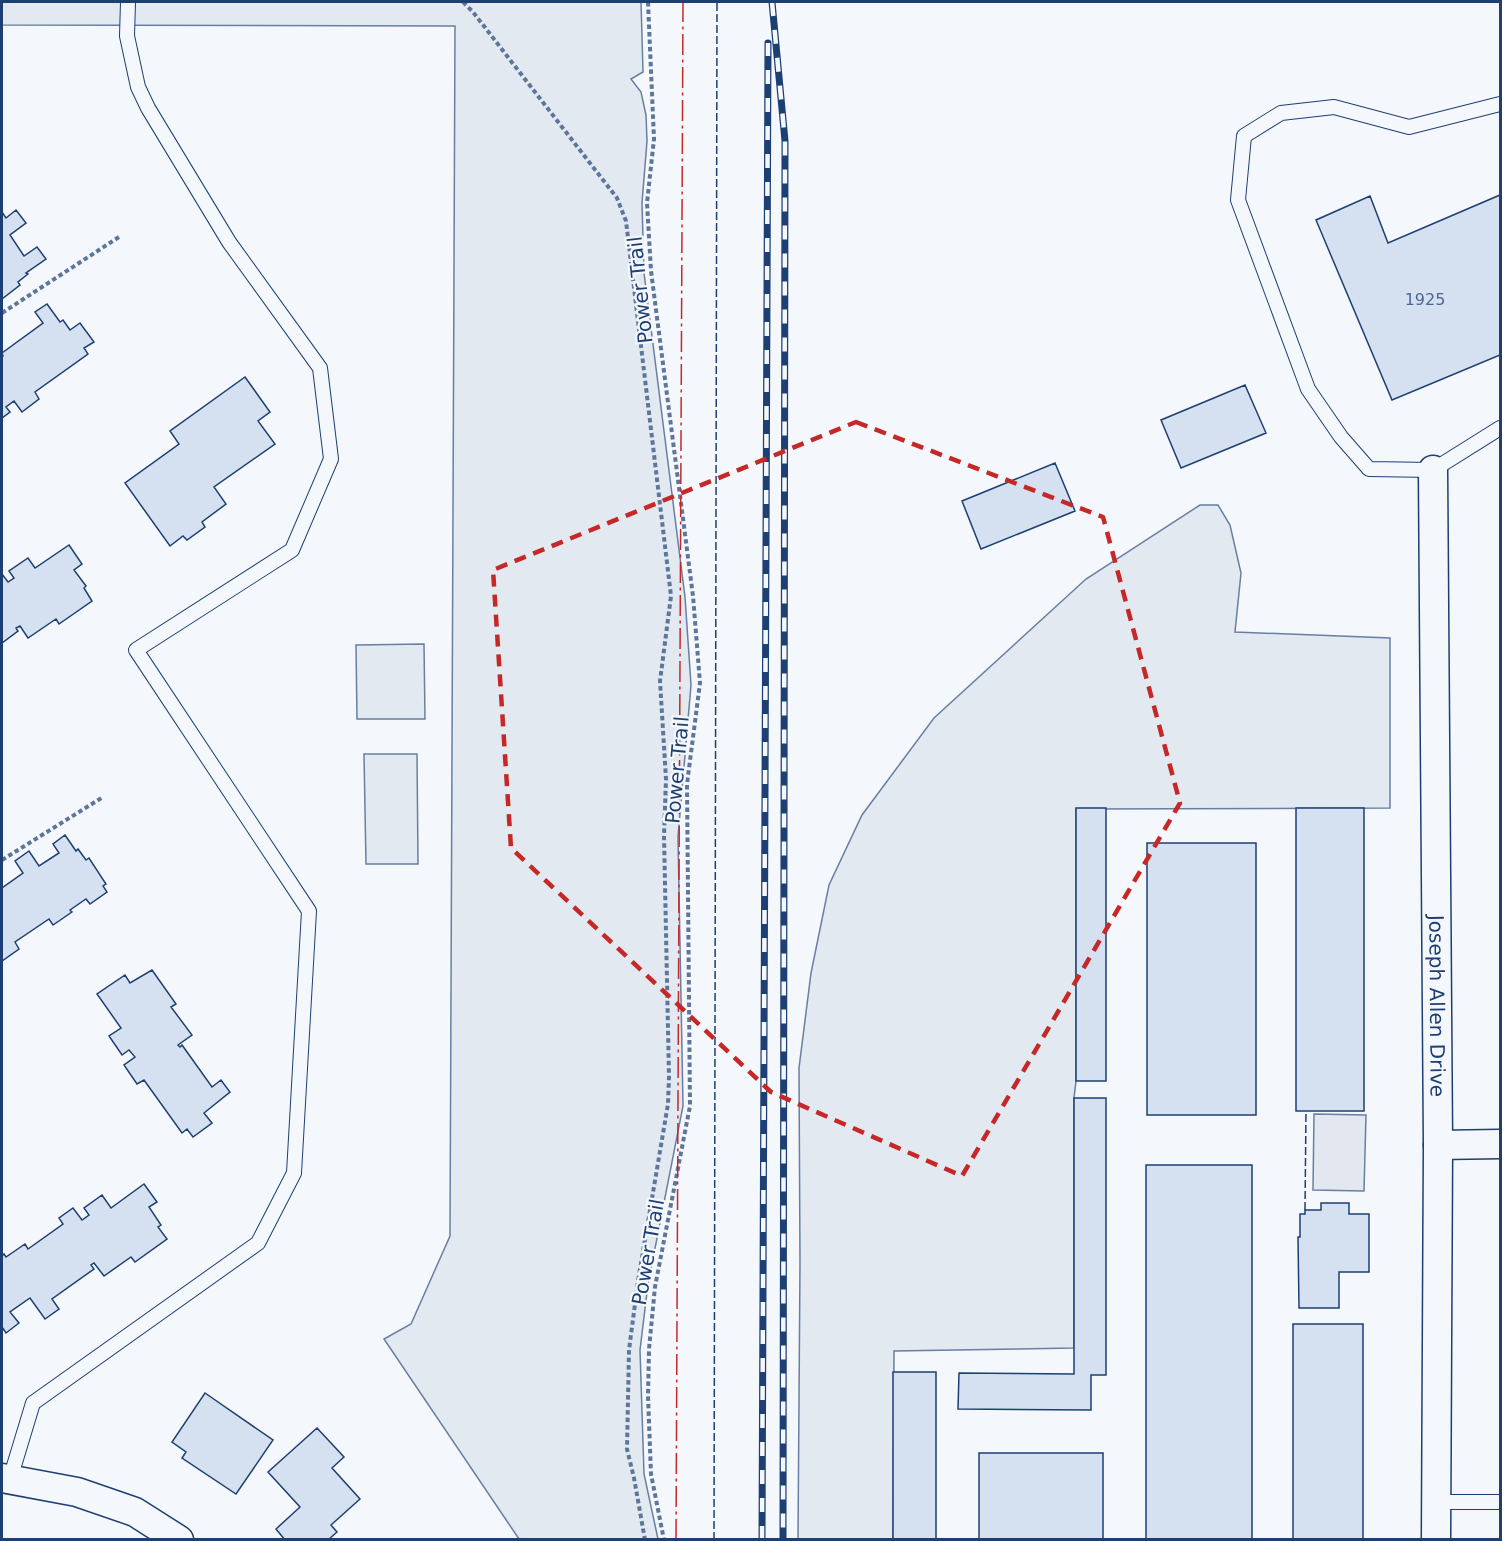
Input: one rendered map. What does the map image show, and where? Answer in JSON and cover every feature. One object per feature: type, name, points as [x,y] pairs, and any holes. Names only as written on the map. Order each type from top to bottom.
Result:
[{"type":"street","name":"Joseph Allen Drive","points":[[1433,470],[1438,1145],[1436,1539]]},
{"type":"street","points":[[1438,1145],[1500,1144]]},
{"type":"street","points":[[6,1478],[77,1492],[135,1512],[179,1539]]},
{"type":"lane","points":[[6,1478],[33,1403],[258,1243],[294,1173],[309,911],[136,650],[292,550],[331,459],[320,368],[229,242],[148,108],[138,87],[127,36],[128,2]]},
{"type":"lane","points":[[1500,104],[1408,127],[1334,107],[1281,113],[1244,136],[1238,200],[1308,389],[1341,437],[1369,470],[1433,470],[1500,428]]},
{"type":"lane","points":[[1436,1502],[1500,1502]]},
{"type":"path","points":[[463,2],[617,198],[626,221],[671,596],[660,681],[666,779],[664,836],[669,1086],[668,1104],[638,1281],[629,1350],[627,1400],[627,1449],[645,1539]]},
{"type":"path","name":"Power Trail","points":[[648,2],[654,139],[647,203],[650,260],[693,596],[700,683],[687,784],[690,1106],[655,1287],[649,1349],[651,1474],[664,1539]]},
{"type":"path","points":[[2,313],[119,237]]},
{"type":"path","points":[[2,860],[103,797]]},
{"type":"highlighted area","points":[[856,422],[1103,517],[1180,803],[962,1176],[771,1092],[511,848],[493,570]]},
{"type":"shaded area","points":[[2,2],[641,2],[643,72],[631,79],[641,92],[646,115],[647,141],[642,203],[644,273],[685,597],[691,685],[678,837],[683,1106],[648,1284],[640,1350],[644,1474],[658,1539],[519,1539],[384,1339],[411,1324],[450,1236],[455,26],[2,25]]},
{"type":"shaded area","points":[[1200,505],[1218,505],[1230,525],[1241,573],[1235,632],[1390,638],[1390,808],[1076,809],[1074,1348],[894,1351],[893,1539],[798,1540],[799,1068],[811,973],[829,885],[862,815],[934,718],[1086,579]]},
{"type":"shaded area","points":[[424,644],[425,719],[357,719],[356,645]]},
{"type":"shaded area","points":[[364,754],[417,754],[418,864],[366,864]]},
{"type":"shaded area","points":[[1314,1114],[1366,1115],[1364,1191],[1313,1190]]},
{"type":"building","points":[[1500,195],[1500,355],[1392,400],[1316,220],[1370,196],[1388,243]]},
{"type":"building","points":[[16,210],[26,223],[10,235],[24,256],[37,247],[46,259],[26,273],[28,274],[18,282],[20,285],[2,299],[2,212],[6,218]]},
{"type":"building","points":[[47,304],[60,322],[63,320],[70,330],[80,323],[94,342],[84,348],[88,354],[35,392],[39,399],[22,412],[14,401],[6,407],[10,412],[2,418],[2,353],[43,323],[35,312]]},
{"type":"building","points":[[245,377],[270,412],[258,421],[275,444],[214,487],[226,504],[202,522],[205,527],[187,540],[183,536],[170,546],[125,483],[179,444],[170,431]]},
{"type":"building","points":[[1245,385],[1266,433],[1181,468],[1161,420]]},
{"type":"building","points":[[1055,463],[1075,511],[981,549],[962,501]]},
{"type":"building","points":[[69,545],[82,564],[74,570],[86,586],[84,588],[92,601],[59,624],[56,619],[28,638],[20,626],[16,628],[18,631],[2,643],[2,574],[8,582],[14,578],[9,571],[28,558],[35,568]]},
{"type":"building","points":[[1076,808],[1106,808],[1106,1081],[1076,1081]]},
{"type":"building","points":[[1296,808],[1364,808],[1364,1111],[1296,1111]]},
{"type":"building","points":[[65,835],[76,851],[78,849],[86,860],[89,858],[106,884],[103,886],[107,892],[90,904],[86,899],[53,925],[49,919],[15,942],[19,949],[2,961],[2,888],[23,873],[15,861],[29,851],[39,866],[59,853],[53,844]]},
{"type":"building","points":[[1147,843],[1256,843],[1256,1115],[1147,1115]]},
{"type":"building","points":[[152,970],[176,1004],[171,1007],[192,1035],[178,1045],[180,1047],[182,1045],[212,1087],[221,1080],[230,1092],[204,1113],[212,1123],[193,1137],[187,1129],[182,1133],[144,1080],[137,1084],[124,1065],[135,1057],[129,1050],[122,1055],[109,1036],[121,1028],[97,994],[125,975],[130,983]]},
{"type":"building","points":[[1074,1098],[1106,1098],[1106,1375],[1091,1375],[1091,1410],[958,1409],[959,1373],[1074,1374]]},
{"type":"building","points":[[1146,1165],[1252,1165],[1252,1540],[1146,1540]]},
{"type":"building","points":[[144,1184],[157,1202],[149,1207],[161,1225],[158,1227],[167,1239],[135,1262],[131,1257],[104,1276],[94,1263],[91,1265],[94,1269],[52,1299],[59,1309],[45,1319],[30,1298],[10,1312],[19,1323],[6,1333],[2,1327],[2,1256],[4,1254],[6,1257],[25,1244],[28,1249],[63,1224],[59,1218],[73,1208],[82,1220],[89,1215],[84,1208],[102,1195],[111,1208]]},
{"type":"building","points":[[1321,1203],[1349,1203],[1349,1214],[1369,1214],[1369,1272],[1339,1272],[1339,1308],[1299,1308],[1300,1214],[1305,1214],[1305,1210],[1321,1210]]},
{"type":"building","points":[[1293,1324],[1363,1324],[1363,1540],[1293,1540]]},
{"type":"building","points":[[893,1372],[936,1372],[936,1540],[893,1540]]},
{"type":"building","points":[[205,1393],[273,1440],[236,1494],[182,1458],[186,1452],[172,1442]]},
{"type":"building","points":[[317,1428],[344,1457],[332,1468],[360,1499],[331,1525],[337,1532],[328,1540],[285,1540],[276,1529],[300,1507],[268,1472]]},
{"type":"building","points":[[979,1453],[1103,1453],[1103,1540],[979,1540]]},
{"type":"railway","points":[[772,2],[785,141],[783,1540]]},
{"type":"railway","points":[[762,1540],[768,43]]},
{"type":"fence","points":[[714,1540],[717,2]]},
{"type":"fence","points":[[1305,1210],[1306,1111]]},
{"type":"power","points":[[676,1540],[683,2]]}]
